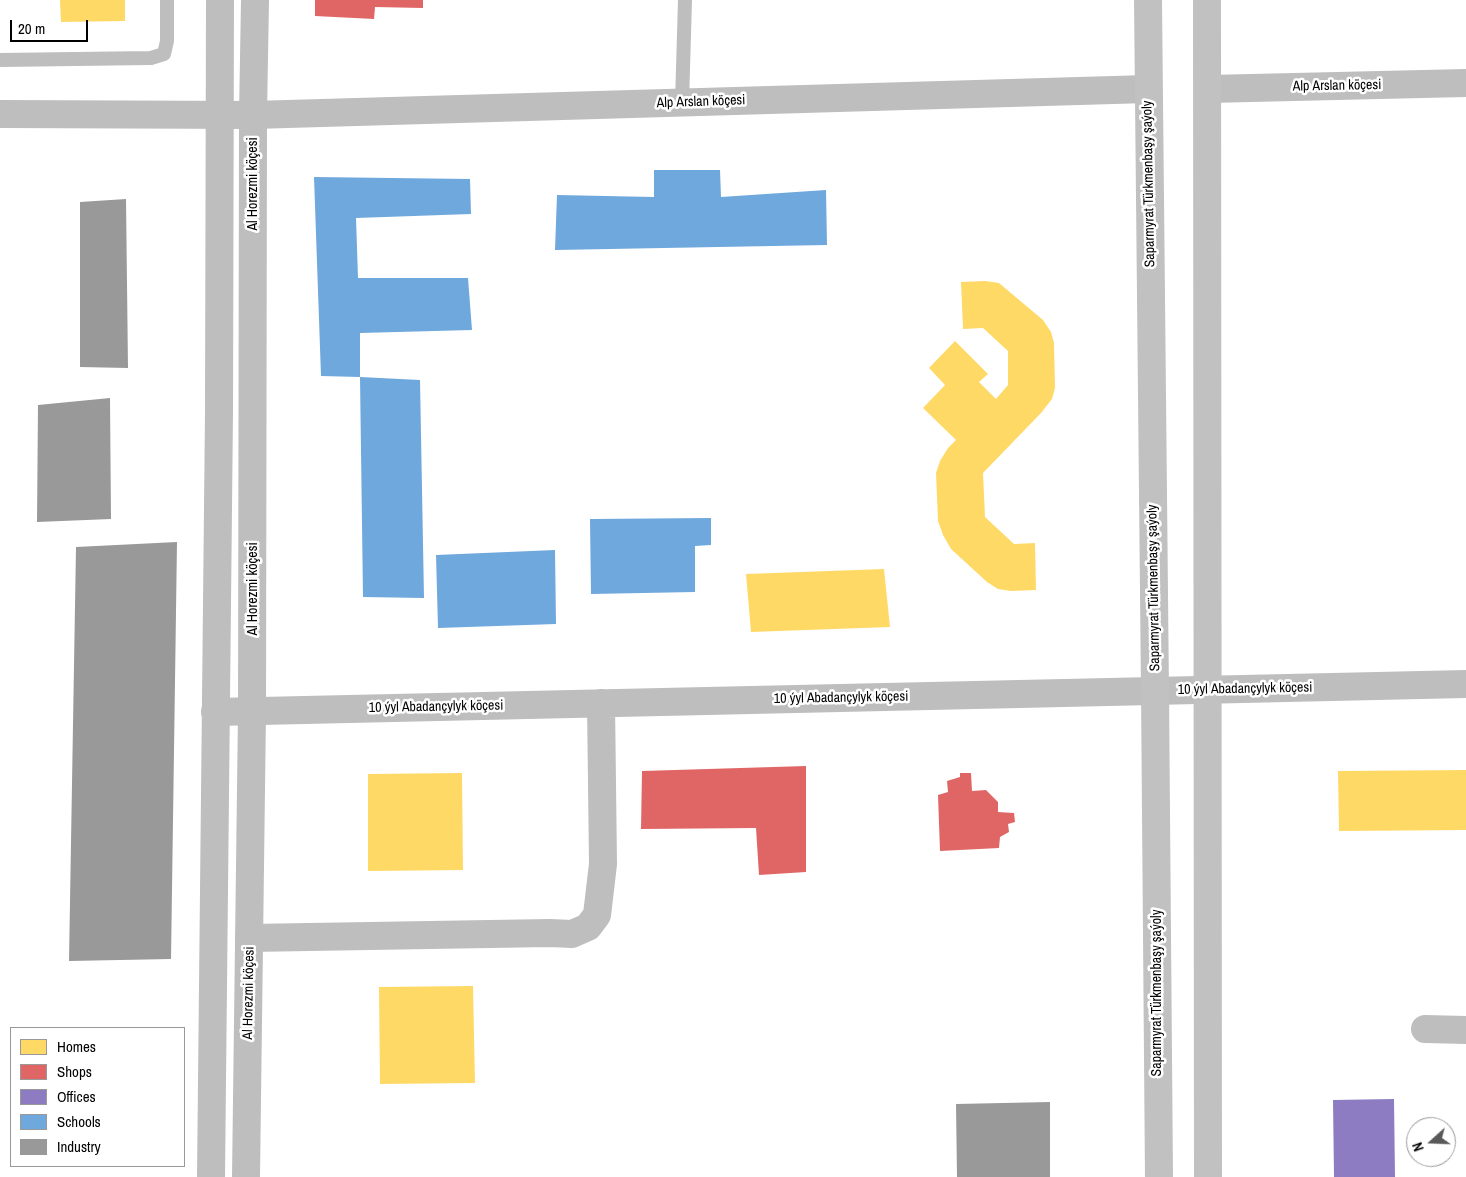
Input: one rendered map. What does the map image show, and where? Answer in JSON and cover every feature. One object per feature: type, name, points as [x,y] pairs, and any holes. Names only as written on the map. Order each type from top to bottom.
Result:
[{"type":"main road","name":"Saparmyrat Türkmenbaşy şaýoly","points":[[1148,0],[1156,691],[1159,1177]]},
{"type":"main road","points":[[1208,0],[1208,1177]]},
{"type":"street","points":[[212,1177],[219,412],[220,0]]},
{"type":"street","name":"Al Horezmi köçesi","points":[[246,1177],[252,711],[253,115],[255,0]]},
{"type":"street","name":"Alp Arslan köçesi","points":[[1208,89],[1466,83]]},
{"type":"street","name":"Alp Arslan köçesi","points":[[0,114],[253,115],[1148,89]]},
{"type":"street","name":"10 ýyl Abadançylyk köçesi","points":[[215,712],[1466,684]]},
{"type":"street","points":[[249,938],[572,934],[588,927],[596,915],[603,864],[601,704]]},
{"type":"street","points":[[1425,1029],[1466,1030]]},
{"type":"lane","points":[[0,60],[151,58],[164,54],[168,41],[167,0]]},
{"type":"lane","points":[[682,103],[685,0]]},
{"type":"building: Homes","points":[[60,0],[125,0],[125,21],[61,22]]},
{"type":"building: Homes","points":[[985,281],[999,283],[1043,320],[1051,332],[1054,343],[1055,388],[1052,399],[1041,413],[983,473],[985,517],[1014,544],[1035,543],[1036,590],[1011,591],[998,589],[987,582],[951,549],[938,521],[936,473],[940,461],[948,448],[956,440],[923,408],[945,385],[929,368],[955,341],[988,374],[979,382],[996,399],[1008,385],[1008,351],[983,328],[963,329],[961,282]]},
{"type":"building: Homes","points":[[884,569],[890,627],[751,632],[746,574]]},
{"type":"building: Homes","points":[[1466,770],[1466,830],[1339,831],[1338,771]]},
{"type":"building: Homes","points":[[462,773],[463,870],[368,871],[368,774]]},
{"type":"building: Homes","points":[[473,986],[475,1083],[380,1084],[379,987]]},
{"type":"building: Shops","points":[[315,0],[423,0],[423,8],[375,7],[374,19],[315,16]]},
{"type":"building: Shops","points":[[806,766],[806,872],[759,875],[756,828],[641,829],[642,771]]},
{"type":"building: Shops","points":[[960,773],[971,773],[972,791],[986,790],[998,802],[998,812],[1014,813],[1015,822],[1008,824],[1009,832],[1000,837],[999,848],[940,851],[938,795],[948,792],[947,781],[960,777]]},
{"type":"building: Offices","points":[[1394,1099],[1395,1177],[1334,1177],[1333,1100]]},
{"type":"building: Schools","points":[[654,170],[720,170],[721,197],[826,190],[827,245],[555,250],[557,195],[654,197]]},
{"type":"building: Schools","points":[[314,177],[470,179],[471,214],[356,218],[358,278],[468,278],[472,330],[360,333],[360,377],[321,376]]},
{"type":"building: Schools","points":[[360,377],[420,380],[424,598],[363,597]]},
{"type":"building: Schools","points":[[711,518],[711,545],[695,546],[695,592],[591,594],[590,519]]},
{"type":"building: Schools","points":[[555,550],[556,624],[438,628],[436,555]]},
{"type":"building: Industry","points":[[126,199],[128,368],[80,367],[80,202]]},
{"type":"building: Industry","points":[[110,398],[111,519],[37,522],[38,405]]},
{"type":"building: Industry","points":[[177,542],[171,959],[69,961],[76,547]]},
{"type":"building: Industry","points":[[1050,1102],[1050,1177],[957,1177],[956,1104]]}]
